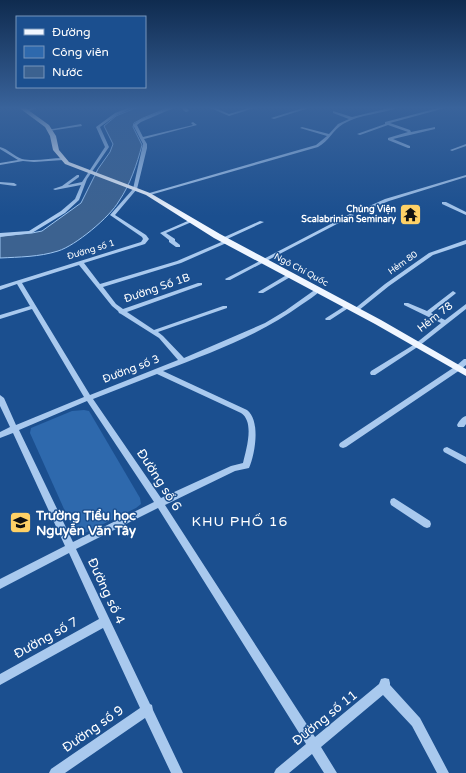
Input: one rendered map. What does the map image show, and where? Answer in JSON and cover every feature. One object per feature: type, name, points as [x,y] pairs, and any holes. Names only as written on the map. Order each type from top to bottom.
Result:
[{"type":"main road","points":[[54,143],[55,148],[63,159]]},
{"type":"main road","name":"Ngô Chí Quốc","points":[[63,159],[67,163],[91,173],[148,194],[225,240],[356,310],[466,373]]},
{"type":"street","points":[[0,234],[30,232],[57,216],[77,200],[83,183],[107,147],[105,143]]},
{"type":"street","points":[[135,189],[145,148],[144,143]]},
{"type":"street","points":[[148,194],[312,148],[323,143]]},
{"type":"street","points":[[403,143],[411,147]]},
{"type":"street","points":[[452,150],[466,145]]},
{"type":"street","points":[[0,148],[6,149],[19,159],[24,160]]},
{"type":"street","points":[[0,164],[24,160],[63,159]]},
{"type":"street","points":[[0,168],[8,163]]},
{"type":"street","points":[[61,188],[77,176]]},
{"type":"street","points":[[367,208],[387,200],[466,176]]},
{"type":"street","points":[[0,183],[15,185]]},
{"type":"street","points":[[55,189],[83,183]]},
{"type":"street","name":"Đường số 1","points":[[0,288],[143,243],[146,240],[144,236],[112,215],[135,189]]},
{"type":"street","points":[[444,203],[466,214],[457,217]]},
{"type":"street","points":[[228,279],[352,215]]},
{"type":"street","points":[[178,246],[171,241],[173,240],[162,233],[192,221]]},
{"type":"street","points":[[99,286],[179,262],[262,222]]},
{"type":"street","name":"Hẻm 80","points":[[356,310],[387,285],[431,254],[466,242]]},
{"type":"street","points":[[80,262],[121,312],[165,340],[182,360]]},
{"type":"street","points":[[261,292],[290,275]]},
{"type":"street","name":"Đường số 6","points":[[18,283],[88,397],[159,503],[330,773]]},
{"type":"street","name":"Đường Số 1B","points":[[121,312],[200,284]]},
{"type":"street","name":"Đường số 3","points":[[0,435],[88,397],[157,371],[269,323],[318,290]]},
{"type":"street","points":[[427,314],[453,293]]},
{"type":"street","points":[[406,304],[445,322]]},
{"type":"street","points":[[328,319],[348,306]]},
{"type":"street","name":"Hẻm 78","points":[[373,373],[417,345],[466,306]]},
{"type":"street","points":[[0,317],[34,307]]},
{"type":"street","points":[[153,332],[225,307]]},
{"type":"street","points":[[343,446],[458,368],[466,361]]},
{"type":"street","points":[[0,584],[71,546],[159,503],[234,468],[246,466],[251,448],[252,423],[249,416],[246,413],[157,371]]},
{"type":"street","name":"Đường số 4","points":[[0,398],[178,773]]},
{"type":"street","points":[[446,450],[466,462]]},
{"type":"street","points":[[394,502],[427,524]]},
{"type":"street","name":"Đường số 7","points":[[0,680],[106,621]]},
{"type":"street","name":"Đường số 11","points":[[280,773],[384,685],[416,722],[443,773]]},
{"type":"street","name":"Đường số 9","points":[[55,773],[148,708]]},
{"type":"green space","points":[[72,411],[89,411],[140,498],[141,504],[136,508],[85,533],[77,534],[73,529],[30,433],[31,428]]},
{"type":"water","points":[[141,143],[142,145],[127,188],[108,215],[92,230],[58,251],[36,256],[0,258],[0,236],[42,231],[81,203],[98,169],[110,152],[113,144]]},
{"type":"place","name":"Chủng Viện Scalabrinian Seminary","points":[[411,214]]},
{"type":"place","name":"Trường Tiểu học Nguyễn Văn Tây","points":[[20,523]]},
{"type":"district","name":"KHU PHỐ 16","points":[[240,521]]}]
